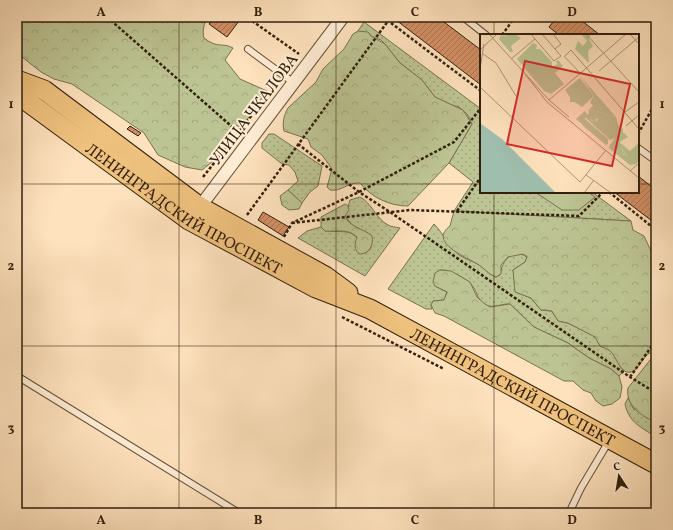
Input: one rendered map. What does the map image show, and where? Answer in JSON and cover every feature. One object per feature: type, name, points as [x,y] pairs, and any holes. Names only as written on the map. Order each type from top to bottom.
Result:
[{"type":"main road","name":"ЛЕНИНГРАДСКИЙ ПРОСПЕКТ","points":[[17,81],[28,102],[194,214],[325,276],[370,309],[656,464]]},
{"type":"street","name":"УЛИЦА ЧКАЛОВА","points":[[194,214],[343,17]]},
{"type":"lane","points":[[464,17],[485,34]]},
{"type":"lane","points":[[248,49],[294,83]]},
{"type":"lane","points":[[639,149],[656,161]]},
{"type":"lane","points":[[17,376],[239,513]]},
{"type":"lane","points":[[569,513],[581,488],[610,440]]},
{"type":"path","points":[[107,17],[238,132]]},
{"type":"path","points":[[383,17],[480,90]]},
{"type":"path","points":[[503,34],[515,17]]},
{"type":"path","points":[[248,18],[299,54]]},
{"type":"path","points":[[246,216],[388,21]]},
{"type":"path","points":[[639,132],[656,102]]},
{"type":"path","points":[[283,239],[292,223],[359,192],[454,142],[480,109]]},
{"type":"path","points":[[298,144],[359,192],[630,378],[656,393]]},
{"type":"path","points":[[457,212],[480,178]]},
{"type":"path","points":[[292,223],[390,212],[457,212],[579,216],[602,193]]},
{"type":"path","points":[[610,193],[656,230]]},
{"type":"path","points":[[630,378],[656,340]]},
{"type":"green space","points":[[17,17],[208,17],[204,27],[204,38],[213,43],[226,45],[233,48],[225,60],[240,79],[267,91],[242,127],[234,125],[225,148],[214,160],[202,170],[185,167],[158,155],[144,133],[72,84],[54,79],[41,72],[17,53]]},
{"type":"green space","points":[[364,22],[480,108],[480,193],[593,193],[631,221],[454,211],[473,182],[449,163],[472,124],[467,114],[459,107],[444,103],[435,97],[422,80],[400,63],[381,40],[358,31]]},
{"type":"green space","points":[[358,31],[368,32],[371,36],[385,44],[400,63],[422,80],[435,97],[463,110],[472,124],[449,163],[408,206],[401,206],[381,200],[364,188],[360,183],[352,184],[338,190],[330,190],[327,187],[332,169],[322,155],[311,147],[308,139],[284,131],[283,125],[285,113],[288,108],[316,82],[323,69],[344,49],[353,34]]},
{"type":"green space","points":[[269,134],[274,134],[322,166],[318,186],[310,192],[302,203],[288,190],[298,181],[295,172],[289,165],[282,164],[262,148],[262,143]]},
{"type":"green space","points":[[288,190],[302,203],[299,209],[289,210],[282,205],[280,196]]},
{"type":"green space","points":[[536,193],[589,193],[595,197],[579,210],[562,210]]},
{"type":"green space","points":[[360,197],[368,203],[380,219],[391,226],[400,228],[365,276],[298,238],[307,231],[321,227],[325,231],[346,232],[354,235],[366,253],[371,248],[369,234],[352,225],[345,216],[350,200]]},
{"type":"green space","points":[[345,204],[348,206],[349,210],[345,216],[347,220],[372,236],[370,248],[363,254],[360,254],[356,250],[355,244],[357,237],[350,232],[325,231],[321,227],[321,217]]},
{"type":"green space","points":[[454,211],[631,221],[633,230],[644,236],[652,253],[656,271],[656,422],[640,414],[636,410],[629,400],[628,394],[628,388],[654,355],[649,353],[635,370],[626,372],[608,349],[600,346],[595,337],[568,323],[558,321],[552,311],[541,310],[531,298],[515,292],[513,270],[525,262],[527,257],[523,254],[508,257],[501,265],[501,274],[496,277],[452,249],[446,244],[443,238],[444,232],[450,226]]},
{"type":"green space","points":[[434,224],[459,255],[477,264],[496,277],[500,275],[505,261],[512,255],[522,254],[527,257],[525,262],[513,270],[516,292],[531,298],[541,310],[552,311],[556,318],[560,321],[568,323],[596,337],[600,346],[612,352],[624,371],[619,376],[611,369],[589,358],[568,343],[534,327],[510,304],[495,306],[486,305],[480,300],[474,288],[468,281],[448,271],[440,270],[435,286],[447,292],[444,300],[433,301],[431,305],[432,309],[426,309],[388,289]]},
{"type":"green space","points":[[440,270],[451,271],[470,282],[477,297],[490,307],[510,304],[534,327],[568,343],[589,358],[611,369],[619,376],[622,387],[620,398],[612,404],[603,406],[596,401],[591,393],[583,390],[573,381],[564,381],[444,316],[435,313],[431,305],[433,301],[444,300],[447,292],[435,286],[433,282],[435,273]]},
{"type":"green space","points":[[628,398],[633,408],[656,422],[656,437],[636,424],[629,416],[625,404]]},
{"type":"building","points":[[215,17],[242,17],[227,37],[209,24]]},
{"type":"building","points":[[392,17],[438,17],[480,49],[480,84]]},
{"type":"building","points":[[557,17],[577,17],[599,34],[558,34],[549,27]]},
{"type":"building","points":[[130,126],[141,133],[138,136],[127,129]]},
{"type":"building","points":[[639,177],[656,190],[656,224],[615,193],[639,193]]},
{"type":"building","points":[[263,212],[289,227],[283,236],[258,220]]}]
